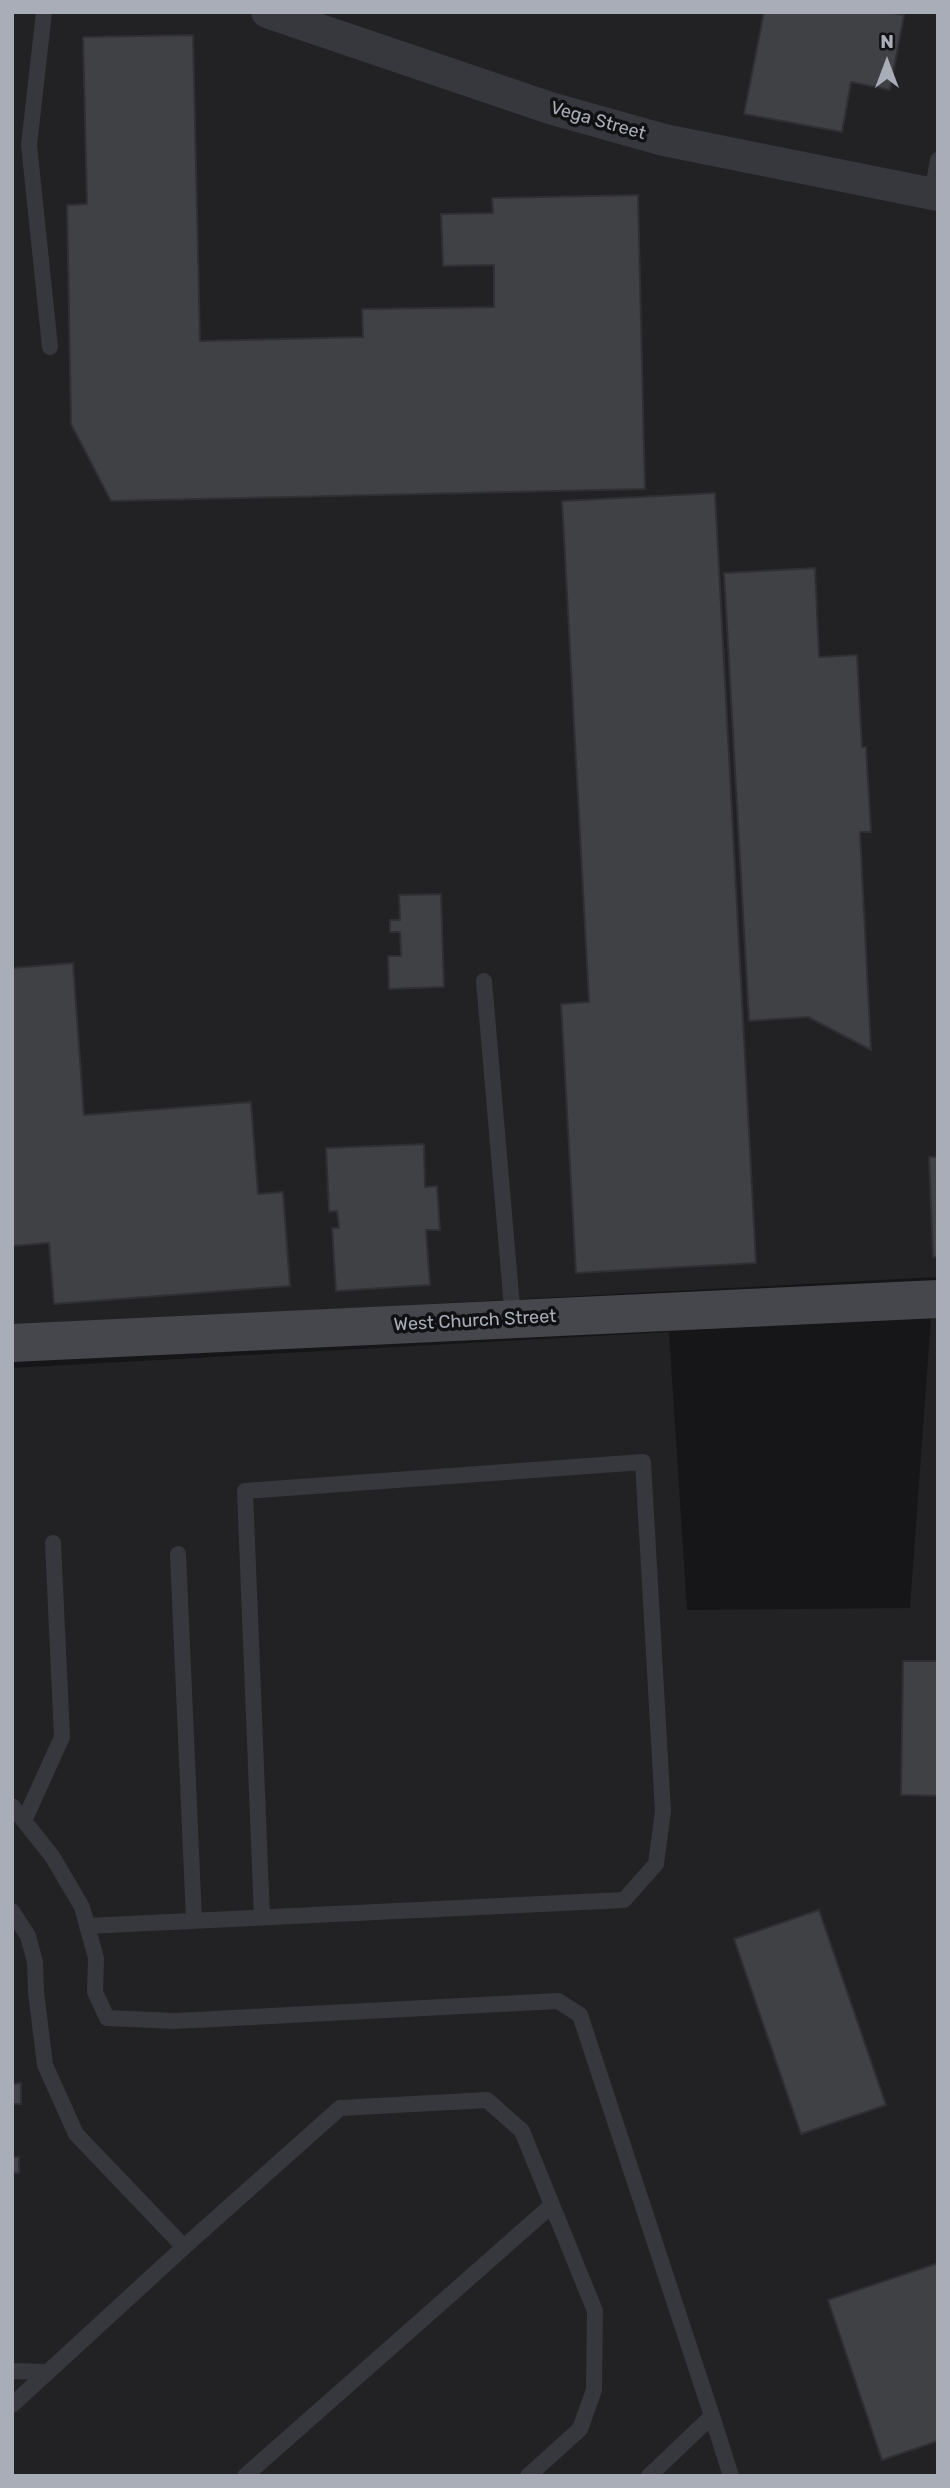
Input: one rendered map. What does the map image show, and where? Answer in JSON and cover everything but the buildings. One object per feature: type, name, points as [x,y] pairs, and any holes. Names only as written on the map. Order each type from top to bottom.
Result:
[{"type":"street","name":"Vega Street","points":[[267,12],[550,108],[664,140],[935,195]]},
{"type":"street","name":"West Church Street","points":[[12,1343],[938,1299]]},
{"type":"lane","points":[[44,12],[29,145],[50,347]]},
{"type":"lane","points":[[935,195],[938,160]]},
{"type":"lane","points":[[484,981],[513,1319]]},
{"type":"lane","points":[[87,1926],[624,1900],[656,1864],[663,1811],[643,1462],[245,1491],[262,1917]]},
{"type":"lane","points":[[23,1821],[62,1737],[53,1543]]},
{"type":"lane","points":[[178,1555],[194,1920]]},
{"type":"lane","points":[[12,1807],[52,1856],[82,1907],[96,1958],[95,1992],[107,2018],[201,2020],[558,2001],[580,2015],[731,2476]]},
{"type":"lane","points":[[12,1912],[28,1936],[35,1962],[45,2065],[76,2134],[184,2247]]},
{"type":"lane","points":[[12,2405],[340,2108],[487,2100],[522,2131],[595,2311],[594,2390],[580,2429],[528,2476]]},
{"type":"lane","points":[[245,2476],[552,2205]]},
{"type":"lane","points":[[12,2371],[48,2372]]},
{"type":"lane","points":[[649,2476],[712,2416]]},
{"type":"shaded area","points":[[12,12],[938,12],[938,1277],[12,1326]]},
{"type":"shaded area","points":[[931,1317],[938,1317],[938,2476],[12,2476],[12,1368],[669,1332],[687,1610],[910,1608]]}]
